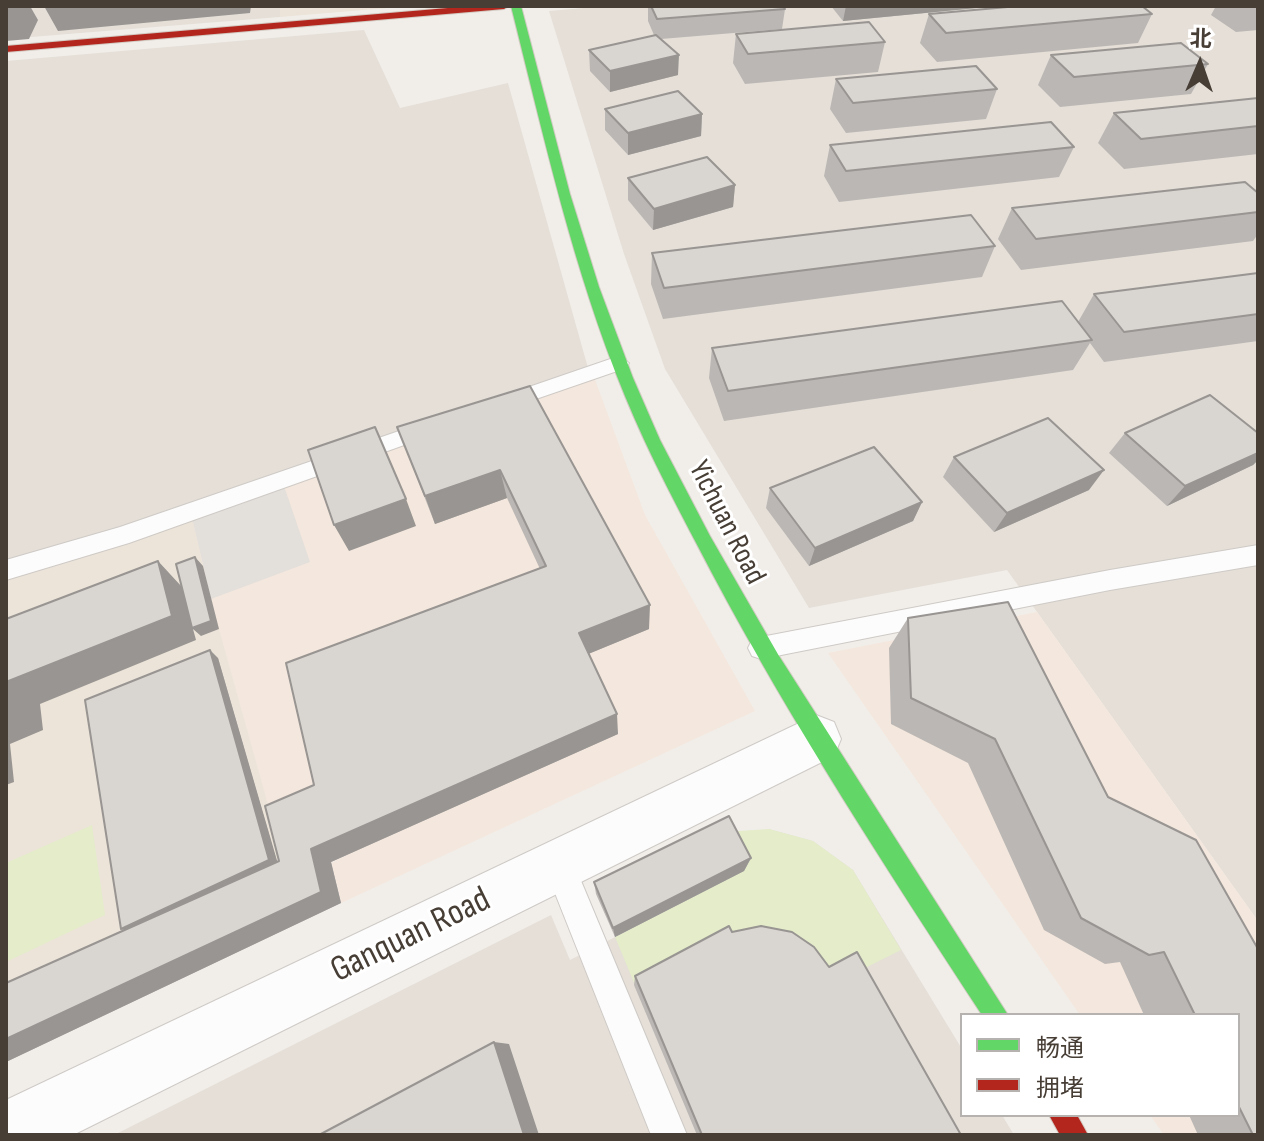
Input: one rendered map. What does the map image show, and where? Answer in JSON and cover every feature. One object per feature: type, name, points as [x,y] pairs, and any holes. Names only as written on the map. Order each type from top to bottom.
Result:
[{"type":"street","points":[[6,49],[504,6]]},
{"type":"street","name":"Yichuan Road","points":[[516,6],[588,280],[619,363],[660,456],[761,648],[816,739],[995,1013]]},
{"type":"street","name":"Ganquan Road","points":[[6,1134],[816,739]]},
{"type":"street","points":[[1063,1117],[1075,1135]]},
{"type":"lane","points":[[483,410],[619,363]]},
{"type":"lane","points":[[6,570],[121,536],[453,421]]},
{"type":"lane","points":[[761,648],[1110,580],[1258,555]]},
{"type":"lane","points":[[558,863],[669,1135]]},
{"type":"shaded area","points":[[6,6],[280,6],[280,17],[6,39]]},
{"type":"shaded area","points":[[280,6],[412,6],[280,17]]},
{"type":"shaded area","points":[[607,6],[1258,6],[1258,921],[1007,570],[809,608],[665,369],[624,254],[549,11]]},
{"type":"shaded area","points":[[364,30],[400,108],[508,83],[588,368],[121,528],[6,562],[6,61]]},
{"type":"shaded area","points":[[594,377],[645,515],[755,711],[341,903],[331,863],[348,854],[274,828],[219,630],[201,636],[192,518]]},
{"type":"shaded area","points":[[284,486],[310,562],[211,599],[192,518]]},
{"type":"shaded area","points":[[192,518],[203,566],[201,636],[219,629],[287,873],[6,1005],[6,578]]},
{"type":"shaded area","points":[[1037,612],[1258,921],[1258,1135],[1164,1135],[1151,1117],[1240,1117],[1240,1013],[1079,1013],[828,653]]},
{"type":"shaded area","points":[[769,829],[813,841],[853,870],[960,1046],[960,1117],[1003,1117],[1014,1135],[114,1135],[551,915],[570,960],[615,937]]},
{"type":"green space","points":[[92,825],[105,915],[6,962],[6,863]]},
{"type":"green space","points":[[769,829],[813,841],[853,870],[901,950],[841,980],[808,978],[635,985],[615,937],[743,871],[723,832]]},
{"type":"building","points":[[651,6],[783,6],[785,9],[657,19]]},
{"type":"building","points":[[1019,6],[1142,6],[1152,14],[946,33],[929,14]]},
{"type":"building","points":[[869,22],[885,42],[748,54],[736,34]]},
{"type":"building","points":[[656,35],[679,55],[610,71],[589,50]]},
{"type":"building","points":[[1181,43],[1208,64],[1074,77],[1051,55]]},
{"type":"building","points":[[976,66],[997,89],[853,103],[836,79]]},
{"type":"building","points":[[678,91],[702,114],[628,133],[605,109]]},
{"type":"building","points":[[1258,98],[1258,126],[1141,139],[1114,113]]},
{"type":"building","points":[[1051,122],[1074,147],[846,171],[830,145]]},
{"type":"building","points":[[707,157],[735,185],[654,209],[628,178]]},
{"type":"building","points":[[1245,182],[1258,193],[1258,212],[1036,239],[1012,208]]},
{"type":"building","points":[[971,215],[995,246],[664,288],[652,253]]},
{"type":"building","points":[[1258,273],[1258,314],[1124,332],[1094,294]]},
{"type":"building","points":[[1062,301],[1092,340],[728,391],[712,348]]},
{"type":"building","points":[[530,386],[650,605],[579,633],[617,714],[311,849],[321,892],[6,1039],[6,983],[279,861],[265,806],[314,785],[286,663],[546,566],[500,470],[425,496],[397,427]]},
{"type":"building","points":[[1210,395],[1258,433],[1258,453],[1185,486],[1125,433]]},
{"type":"building","points":[[1048,418],[1104,470],[1007,513],[954,457]]},
{"type":"building","points":[[375,427],[406,499],[334,525],[308,450]]},
{"type":"building","points":[[874,447],[922,502],[815,548],[770,488]]},
{"type":"building","points":[[195,557],[211,621],[192,628],[176,564]]},
{"type":"building","points":[[158,561],[172,616],[6,682],[6,619]]},
{"type":"building","points":[[1008,602],[1108,797],[1196,840],[1258,949],[1258,1135],[1253,1135],[1240,1109],[1240,1013],[1194,1013],[1164,952],[1149,955],[1081,918],[995,739],[911,698],[908,618]]},
{"type":"building","points":[[210,650],[269,860],[121,929],[85,700]]},
{"type":"building","points":[[729,816],[751,858],[613,928],[594,882]]},
{"type":"building","points":[[729,926],[732,932],[761,926],[792,932],[814,947],[829,967],[857,952],[961,1135],[702,1135],[635,976]]},
{"type":"building","points":[[494,1042],[524,1135],[319,1135]]},
{"type":"traffic: fast","points":[[516,6],[564,194],[592,287],[625,378],[652,440],[772,662],[844,781],[995,1013]]},
{"type":"traffic: jam","points":[[6,49],[504,6]]},
{"type":"traffic: jam","points":[[1063,1117],[1075,1135]]}]
